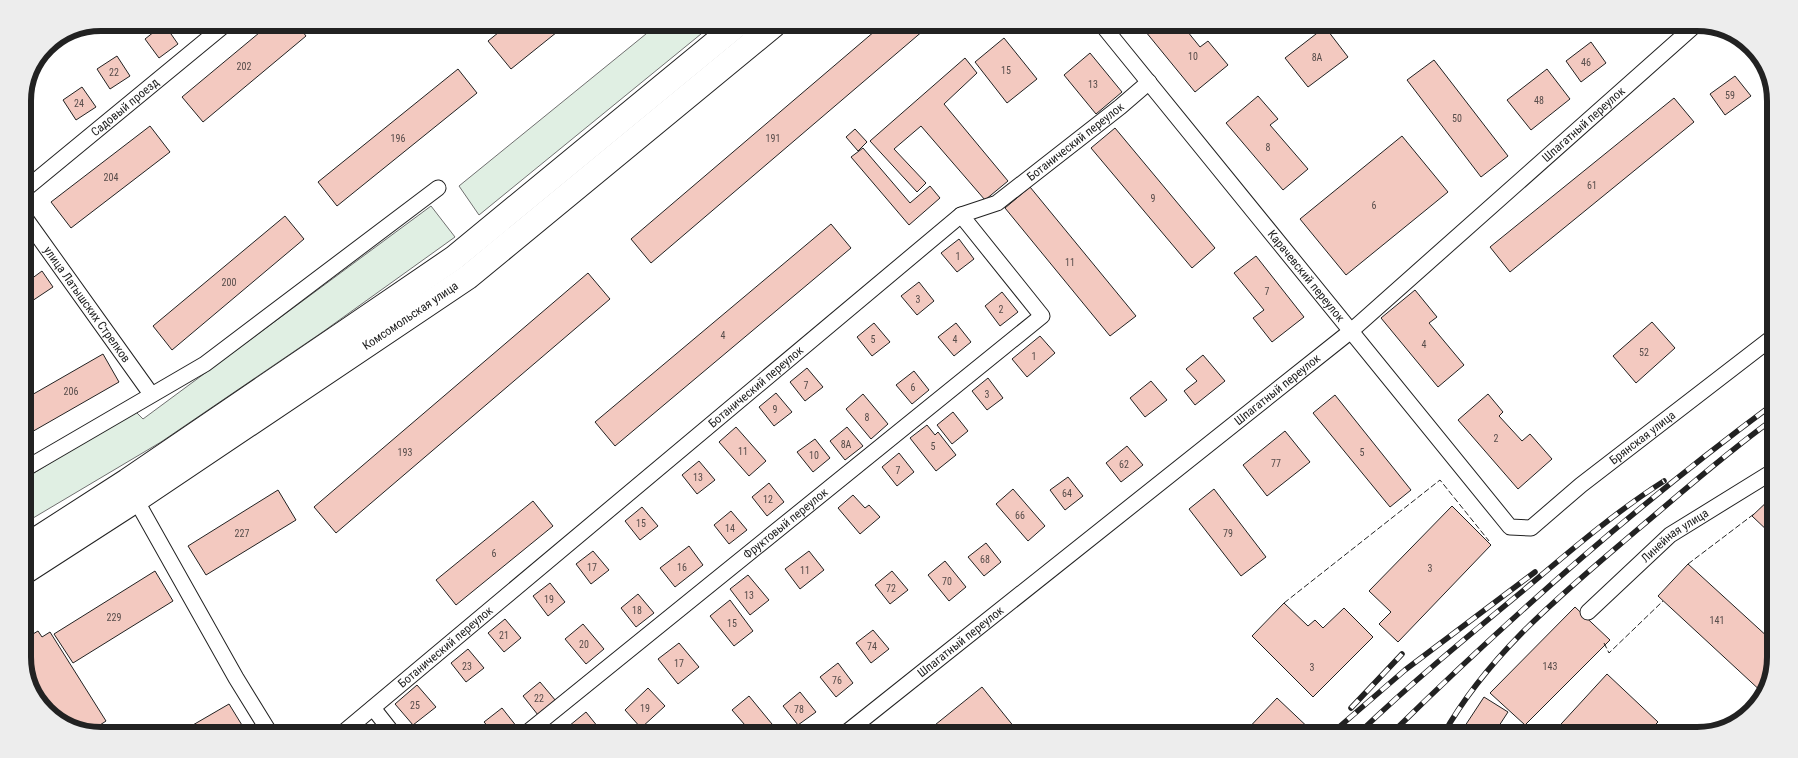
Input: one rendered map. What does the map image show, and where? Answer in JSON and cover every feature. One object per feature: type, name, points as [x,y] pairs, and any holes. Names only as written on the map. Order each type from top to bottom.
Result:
[{"type":"main road","name":"Комсомольская улица","points":[[31,543],[136,475],[454,258],[730,31]]},
{"type":"main road","name":"Комсомольская улица","points":[[31,569],[468,277],[767,31]]},
{"type":"street","name":"Садовый проезд","points":[[31,184],[217,31]]},
{"type":"street","name":"Карачевский переулок","points":[[1107,31],[1510,527]]},
{"type":"street","name":"Шпагатный переулок","points":[[852,727],[1351,331],[1689,31]]},
{"type":"street","name":"Ботанический переулок","points":[[350,727],[961,215],[997,203],[1149,82]]},
{"type":"street","points":[[31,465],[205,364],[438,188]]},
{"type":"street","name":"Фруктовый переулок","points":[[535,727],[1042,316],[961,215]]},
{"type":"street","name":"улица Латышских Стрелков","points":[[31,225],[151,394]]},
{"type":"street","name":"Брянская улица","points":[[1510,527],[1531,528],[1581,485],[1767,342]]},
{"type":"street","name":"Линейная улица","points":[[1588,612],[1670,535],[1767,475]]},
{"type":"street","points":[[136,500],[236,678],[266,727]]},
{"type":"street","points":[[373,708],[389,727]]},
{"type":"green space","points":[[650,31],[705,31],[479,215],[459,186]]},
{"type":"green space","points":[[431,206],[455,237],[324,331],[161,442],[31,519],[31,475],[134,410],[143,419]]},
{"type":"building","points":[[155,31],[169,31],[178,44],[159,58],[145,39]]},
{"type":"building","points":[[261,31],[302,31],[306,36],[203,122],[182,97]]},
{"type":"building","points":[[500,31],[558,31],[511,69],[488,41]]},
{"type":"building","points":[[875,31],[923,31],[651,263],[631,239]]},
{"type":"building","points":[[1145,31],[1187,31],[1200,47],[1208,41],[1228,65],[1195,92]]},
{"type":"building","points":[[1320,31],[1328,31],[1348,57],[1308,87],[1285,58]]},
{"type":"building","points":[[1004,38],[1037,79],[1007,103],[975,62]]},
{"type":"building","points":[[1591,42],[1606,63],[1581,82],[1566,61]]},
{"type":"building","points":[[1090,53],[1122,92],[1096,114],[1064,75]]},
{"type":"building","points":[[117,56],[130,76],[110,89],[97,69]]},
{"type":"building","points":[[965,58],[977,73],[944,104],[1008,181],[985,200],[921,126],[894,149],[926,183],[917,192],[870,141]]},
{"type":"building","points":[[1434,60],[1508,156],[1481,177],[1407,80]]},
{"type":"building","points":[[458,69],[477,93],[337,206],[318,182]]},
{"type":"building","points":[[1547,69],[1570,99],[1531,130],[1507,100]]},
{"type":"building","points":[[1735,76],[1751,96],[1725,115],[1710,94]]},
{"type":"building","points":[[82,87],[96,107],[76,120],[63,100]]},
{"type":"building","points":[[1258,96],[1278,119],[1270,125],[1308,169],[1283,190],[1226,123]]},
{"type":"building","points":[[1674,98],[1694,122],[1510,272],[1490,247]]},
{"type":"building","points":[[150,126],[170,152],[71,228],[51,202]]},
{"type":"building","points":[[1115,128],[1215,248],[1192,268],[1091,148]]},
{"type":"building","points":[[855,129],[867,142],[858,151],[846,137]]},
{"type":"building","points":[[1402,136],[1448,192],[1346,275],[1300,219]]},
{"type":"building","points":[[863,148],[910,203],[930,186],[940,198],[909,225],[851,157]]},
{"type":"building","points":[[1030,187],[1136,316],[1110,336],[1005,208]]},
{"type":"building","points":[[285,216],[304,239],[172,350],[153,326]]},
{"type":"building","points":[[831,224],[851,248],[615,446],[595,422]]},
{"type":"building","points":[[959,239],[974,259],[957,272],[941,253]]},
{"type":"building","points":[[1256,256],[1304,317],[1272,342],[1253,318],[1264,310],[1234,273]]},
{"type":"building","points":[[42,271],[53,287],[31,302],[31,279]]},
{"type":"building","points":[[588,273],[610,299],[336,533],[314,507]]},
{"type":"building","points":[[919,282],[934,301],[917,315],[901,296]]},
{"type":"building","points":[[1415,290],[1437,317],[1429,323],[1464,365],[1438,387],[1381,318]]},
{"type":"building","points":[[1002,292],[1018,312],[1000,326],[985,306]]},
{"type":"building","points":[[1652,322],[1675,348],[1636,383],[1613,356]]},
{"type":"building","points":[[874,323],[890,342],[872,356],[857,337]]},
{"type":"building","points":[[956,323],[971,342],[954,356],[938,337]]},
{"type":"building","points":[[1040,336],[1055,353],[1027,377],[1012,359]]},
{"type":"building","points":[[103,354],[119,382],[31,432],[31,395]]},
{"type":"building","points":[[1203,355],[1225,381],[1195,405],[1184,391],[1197,381],[1186,369]]},
{"type":"building","points":[[807,368],[823,387],[805,401],[790,382]]},
{"type":"building","points":[[914,371],[929,390],[912,404],[896,385]]},
{"type":"building","points":[[988,378],[1003,398],[987,410],[972,391]]},
{"type":"building","points":[[1151,381],[1167,400],[1145,417],[1130,398]]},
{"type":"building","points":[[776,393],[792,412],[774,426],[759,407]]},
{"type":"building","points":[[863,394],[888,424],[871,439],[846,409]]},
{"type":"building","points":[[1488,394],[1503,412],[1499,416],[1522,441],[1530,434],[1552,459],[1518,489],[1458,420]]},
{"type":"building","points":[[1335,395],[1411,490],[1390,507],[1313,413]]},
{"type":"building","points":[[953,412],[968,431],[952,444],[937,425]]},
{"type":"building","points":[[927,425],[935,435],[938,432],[956,455],[936,471],[910,438]]},
{"type":"building","points":[[736,427],[766,461],[749,476],[719,442]]},
{"type":"building","points":[[847,427],[863,446],[845,460],[830,441]]},
{"type":"building","points":[[1285,431],[1310,462],[1267,496],[1243,465]]},
{"type":"building","points":[[815,439],[830,458],[813,472],[797,452]]},
{"type":"building","points":[[1127,446],[1143,465],[1121,482],[1106,463]]},
{"type":"building","points":[[899,453],[914,472],[897,486],[882,467]]},
{"type":"building","points":[[699,461],[715,480],[697,494],[682,475]]},
{"type":"building","points":[[1068,477],[1083,496],[1065,510],[1050,490]]},
{"type":"building","points":[[769,483],[784,502],[767,516],[752,497]]},
{"type":"building","points":[[1013,489],[1045,526],[1028,541],[996,504]]},
{"type":"building","points":[[1214,489],[1266,557],[1241,576],[1189,509]]},
{"type":"building","points":[[278,490],[296,520],[206,575],[188,546]]},
{"type":"building","points":[[853,495],[865,508],[869,505],[880,517],[860,534],[838,508]]},
{"type":"building","points":[[533,501],[553,526],[456,605],[436,580]]},
{"type":"building","points":[[1767,502],[1767,530],[1752,516]]},
{"type":"building","points":[[1452,506],[1491,545],[1398,642],[1379,624],[1391,612],[1369,591]]},
{"type":"building","points":[[642,507],[658,526],[640,540],[625,521]]},
{"type":"building","points":[[731,511],[747,530],[729,544],[714,525]]},
{"type":"building","points":[[986,543],[1001,562],[984,576],[968,557]]},
{"type":"building","points":[[689,546],[703,565],[675,587],[660,568]]},
{"type":"building","points":[[593,551],[609,570],[591,584],[576,564]]},
{"type":"building","points":[[809,551],[824,570],[800,589],[785,569]]},
{"type":"building","points":[[945,561],[966,587],[949,601],[928,575]]},
{"type":"building","points":[[1688,564],[1767,636],[1765,671],[1759,689],[1658,596]]},
{"type":"building","points":[[155,571],[173,601],[73,663],[54,634]]},
{"type":"building","points":[[892,571],[908,590],[890,604],[875,585]]},
{"type":"building","points":[[748,575],[769,600],[750,615],[730,589]]},
{"type":"building","points":[[550,583],[565,602],[548,616],[533,596]]},
{"type":"building","points":[[638,594],[654,613],[636,627],[621,608]]},
{"type":"building","points":[[730,600],[753,631],[734,646],[710,616]]},
{"type":"building","points":[[1284,603],[1308,626],[1315,620],[1323,628],[1344,608],[1373,637],[1313,697],[1252,636]]},
{"type":"building","points":[[1575,607],[1610,640],[1525,725],[1490,693]]},
{"type":"building","points":[[505,619],[521,638],[504,652],[488,633]]},
{"type":"building","points":[[583,624],[604,649],[586,664],[565,639]]},
{"type":"building","points":[[873,630],[889,649],[871,663],[856,643]]},
{"type":"building","points":[[38,631],[42,637],[50,632],[106,721],[98,727],[74,721],[58,712],[43,696],[35,680],[31,662],[31,635]]},
{"type":"building","points":[[679,643],[699,667],[678,684],[658,659]]},
{"type":"building","points":[[468,649],[484,668],[466,682],[451,663]]},
{"type":"building","points":[[838,663],[853,683],[836,697],[820,677]]},
{"type":"building","points":[[1607,674],[1658,722],[1653,727],[1558,727]]},
{"type":"building","points":[[540,682],[556,701],[538,715],[523,696]]},
{"type":"building","points":[[417,685],[436,707],[413,725],[395,704]]},
{"type":"building","points":[[982,687],[1014,727],[932,727]]},
{"type":"building","points":[[648,688],[665,706],[642,727],[625,710]]},
{"type":"building","points":[[800,692],[816,712],[798,725],[783,706]]},
{"type":"building","points":[[749,696],[772,724],[768,727],[747,727],[732,710]]},
{"type":"building","points":[[1484,697],[1508,712],[1498,727],[1464,727]]},
{"type":"building","points":[[1277,698],[1308,727],[1250,727]]},
{"type":"building","points":[[229,704],[243,727],[189,727]]},
{"type":"building","points":[[502,708],[517,727],[488,727],[484,722]]},
{"type":"building","points":[[586,712],[598,727],[570,727]]},
{"type":"railway","points":[[1398,727],[1482,647],[1576,563],[1672,482],[1767,409]]},
{"type":"railway","points":[[1448,727],[1483,676],[1506,649],[1557,599],[1737,446],[1767,424]]},
{"type":"railway","points":[[1365,727],[1440,660],[1576,547],[1610,519],[1664,481]]},
{"type":"railway","points":[[1339,727],[1405,670],[1535,572]]},
{"type":"railway","points":[[1351,708],[1402,654]]},
{"type":"fence","points":[[1284,603],[1440,480],[1489,541]]},
{"type":"fence","points":[[1688,564],[1754,514]]},
{"type":"fence","points":[[1604,643],[1609,653],[1663,601]]}]
